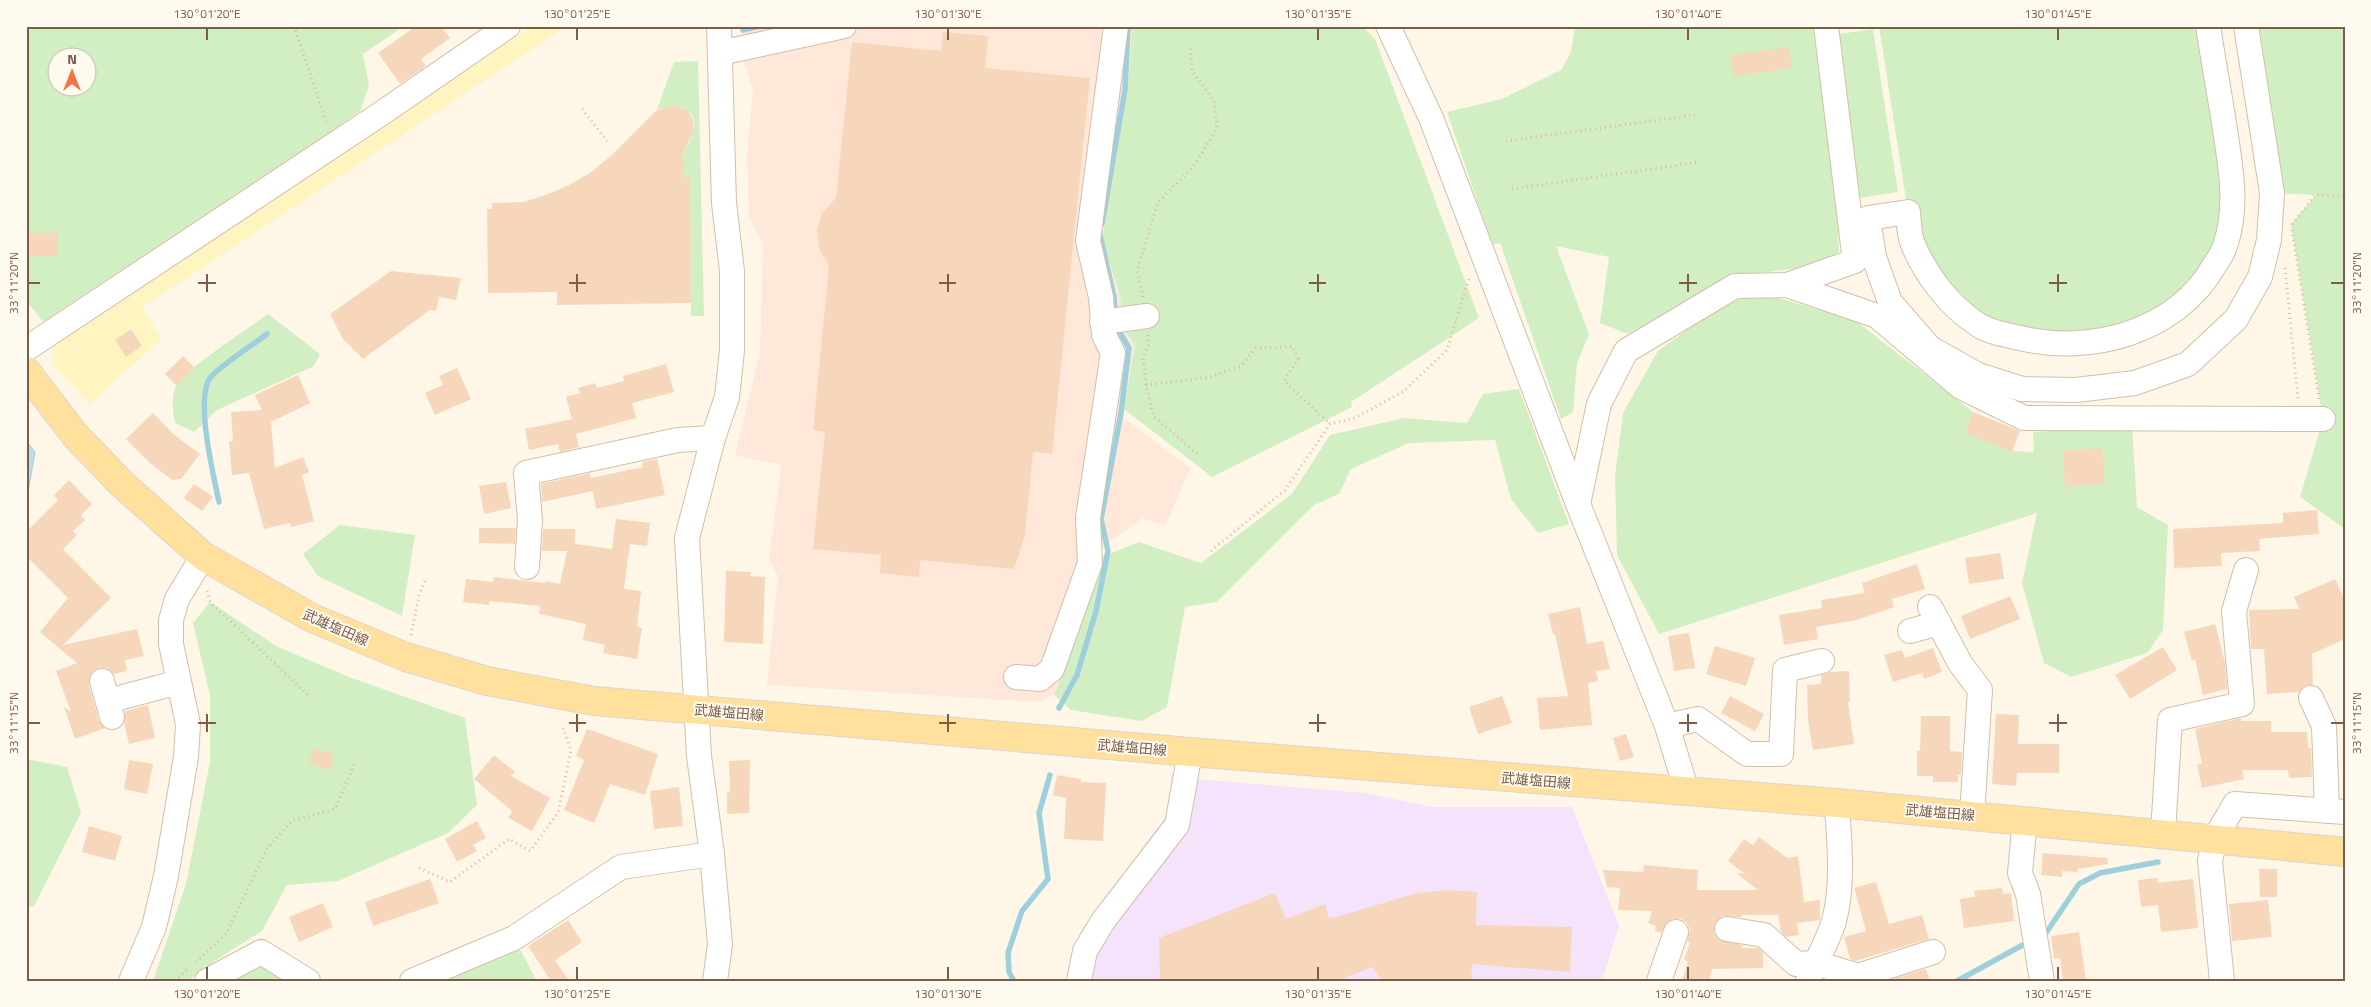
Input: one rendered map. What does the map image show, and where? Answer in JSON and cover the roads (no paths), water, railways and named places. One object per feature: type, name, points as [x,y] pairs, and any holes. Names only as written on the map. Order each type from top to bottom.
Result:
[{"type":"main road","name":"武雄塩田線","points":[[26,371],[75,435],[122,484],[204,556],[312,618],[406,657],[487,681],[594,701],[1190,752],[1837,803],[2345,852]]},
{"type":"street","points":[[26,349],[334,145],[508,26]]},
{"type":"street","points":[[715,981],[720,944],[712,854],[699,756],[687,538],[713,438],[727,397],[732,350],[732,271],[724,203],[719,26]]},
{"type":"street","points":[[720,53],[844,26]]},
{"type":"street","points":[[1111,320],[1100,297],[1088,241],[1116,26]]},
{"type":"street","points":[[1388,26],[1431,118],[1578,504],[1667,726],[1687,792]]},
{"type":"street","points":[[1578,504],[1600,404],[1626,351],[1735,286],[1786,285],[1855,261],[1826,26]]},
{"type":"street","points":[[2208,26],[2232,181],[2232,218],[2225,248],[2208,276],[2191,298],[2167,317],[2141,330],[2112,339],[2040,343],[2008,336],[1978,325],[1948,299],[1929,274],[1912,241],[1908,212],[1868,218],[1874,257],[1890,302],[1930,348],[1978,376],[2022,389],[2076,390],[2135,383],[2188,364],[2236,319],[2260,278],[2269,240],[2272,192],[2246,26]]},
{"type":"street","points":[[1786,285],[1877,316],[1961,387],[2024,418],[2322,418]]},
{"type":"street","points":[[1111,320],[1147,316]]},
{"type":"street","points":[[1016,677],[1040,679],[1052,669],[1090,563],[1088,518],[1112,353],[1104,335],[1111,320]]},
{"type":"street","points":[[527,567],[530,520],[526,473],[678,440],[713,438]]},
{"type":"street","points":[[131,981],[154,927],[166,876],[186,757],[188,724],[171,644],[171,620],[177,599],[204,556]]},
{"type":"street","points":[[2163,833],[2170,720],[2242,704],[2234,611],[2246,570]]},
{"type":"street","points":[[1910,631],[1934,615],[1960,663],[1980,690],[1972,815]]},
{"type":"street","points":[[1667,726],[1698,719],[1747,754],[1781,754],[1785,670],[1822,661]]},
{"type":"street","points":[[107,700],[179,682]]},
{"type":"street","points":[[2222,981],[2210,861],[2215,838],[2235,804],[2336,812],[2324,726],[2310,698]]},
{"type":"street","points":[[1079,981],[1085,951],[1103,921],[1176,825],[1190,752]]},
{"type":"street","points":[[1812,972],[1833,923],[1838,901],[1840,873],[1837,803]]},
{"type":"street","points":[[2025,820],[2020,873],[2028,894],[2042,981]]},
{"type":"street","points":[[412,981],[514,938],[621,867],[712,854]]},
{"type":"street","points":[[1727,928],[1764,935],[1796,964],[1812,972],[1858,976],[1933,952]]},
{"type":"street","points":[[1660,981],[1676,932]]},
{"type":"street","points":[[207,981],[261,952],[308,981]]},
{"type":"water","points":[[26,441],[35,452],[28,492],[26,491]]},
{"type":"waterway","points":[[743,30],[760,26]]},
{"type":"waterway","points":[[1102,224],[1125,90],[1128,26]]},
{"type":"waterway","points":[[1100,235],[1114,297],[1115,314]]},
{"type":"waterway","points":[[1059,708],[1077,675],[1096,611],[1108,551],[1101,519],[1121,413],[1129,348],[1116,326]]},
{"type":"waterway","points":[[219,502],[207,438],[204,401],[206,387],[216,372],[267,334]]},
{"type":"waterway","points":[[1014,981],[1009,972],[1008,953],[1022,911],[1048,879],[1039,813],[1050,775]]},
{"type":"waterway","points":[[2041,936],[2046,933],[2079,884],[2100,873],[2158,862]]},
{"type":"waterway","points":[[1957,981],[2030,941]]}]
